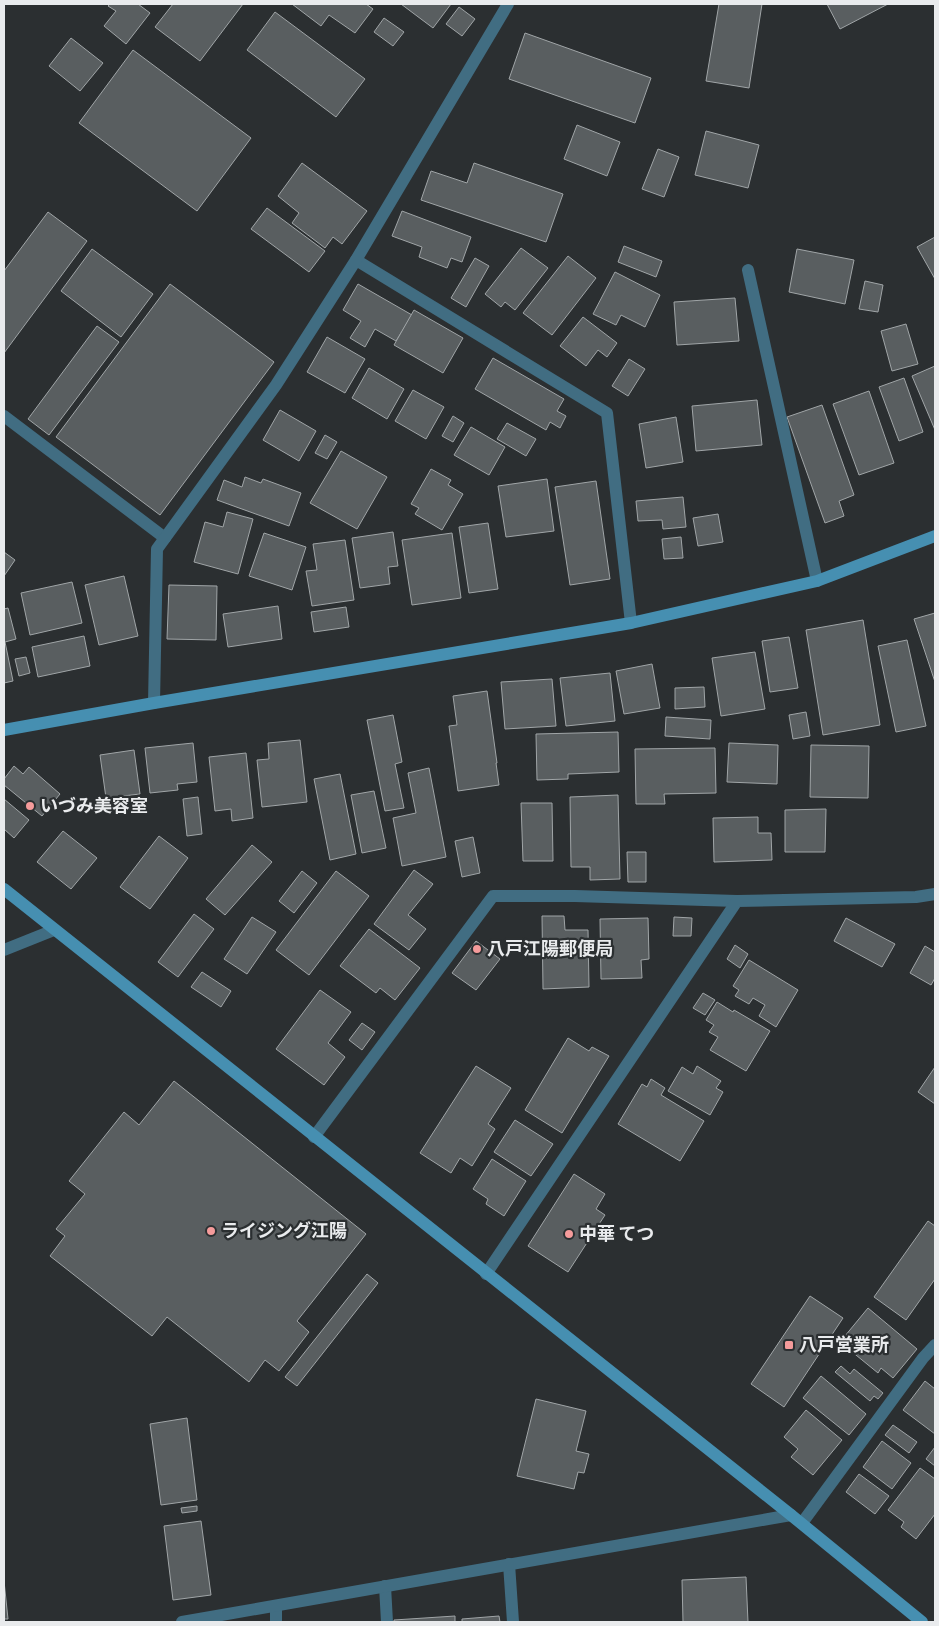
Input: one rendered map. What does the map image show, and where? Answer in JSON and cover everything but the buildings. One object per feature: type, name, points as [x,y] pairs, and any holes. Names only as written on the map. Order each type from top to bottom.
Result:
[{"type":"street","points":[[154,703],[157,549],[276,385],[356,260],[508,4]]},
{"type":"street","points":[[356,260],[607,413],[631,623]]},
{"type":"street","points":[[748,270],[817,581]]},
{"type":"street","points":[[4,416],[165,538]]},
{"type":"street","points":[[4,730],[631,623],[817,581],[935,536]]},
{"type":"street","points":[[4,889],[486,1274],[791,1514],[922,1622]]},
{"type":"street","points":[[314,1136],[493,896],[575,896],[736,902],[916,897],[935,894]]},
{"type":"street","points":[[486,1274],[736,902]]},
{"type":"street","points":[[4,950],[54,930]]},
{"type":"street","points":[[802,1523],[923,1358],[935,1345]]},
{"type":"street","points":[[182,1622],[791,1514]]},
{"type":"street","points":[[510,1564],[513,1622]]},
{"type":"street","points":[[385,1586],[387,1622]]},
{"type":"street","points":[[276,1606],[276,1622]]},
{"type":"place","name":"いづみ美容室","points":[[30,806]]},
{"type":"place","name":"八戸江陽郵便局","points":[[477,949]]},
{"type":"place","name":"ライジング江陽","points":[[211,1231]]},
{"type":"place","name":"中華 てつ","points":[[569,1234]]},
{"type":"place","name":"八戸営業所","points":[[789,1345]]}]
